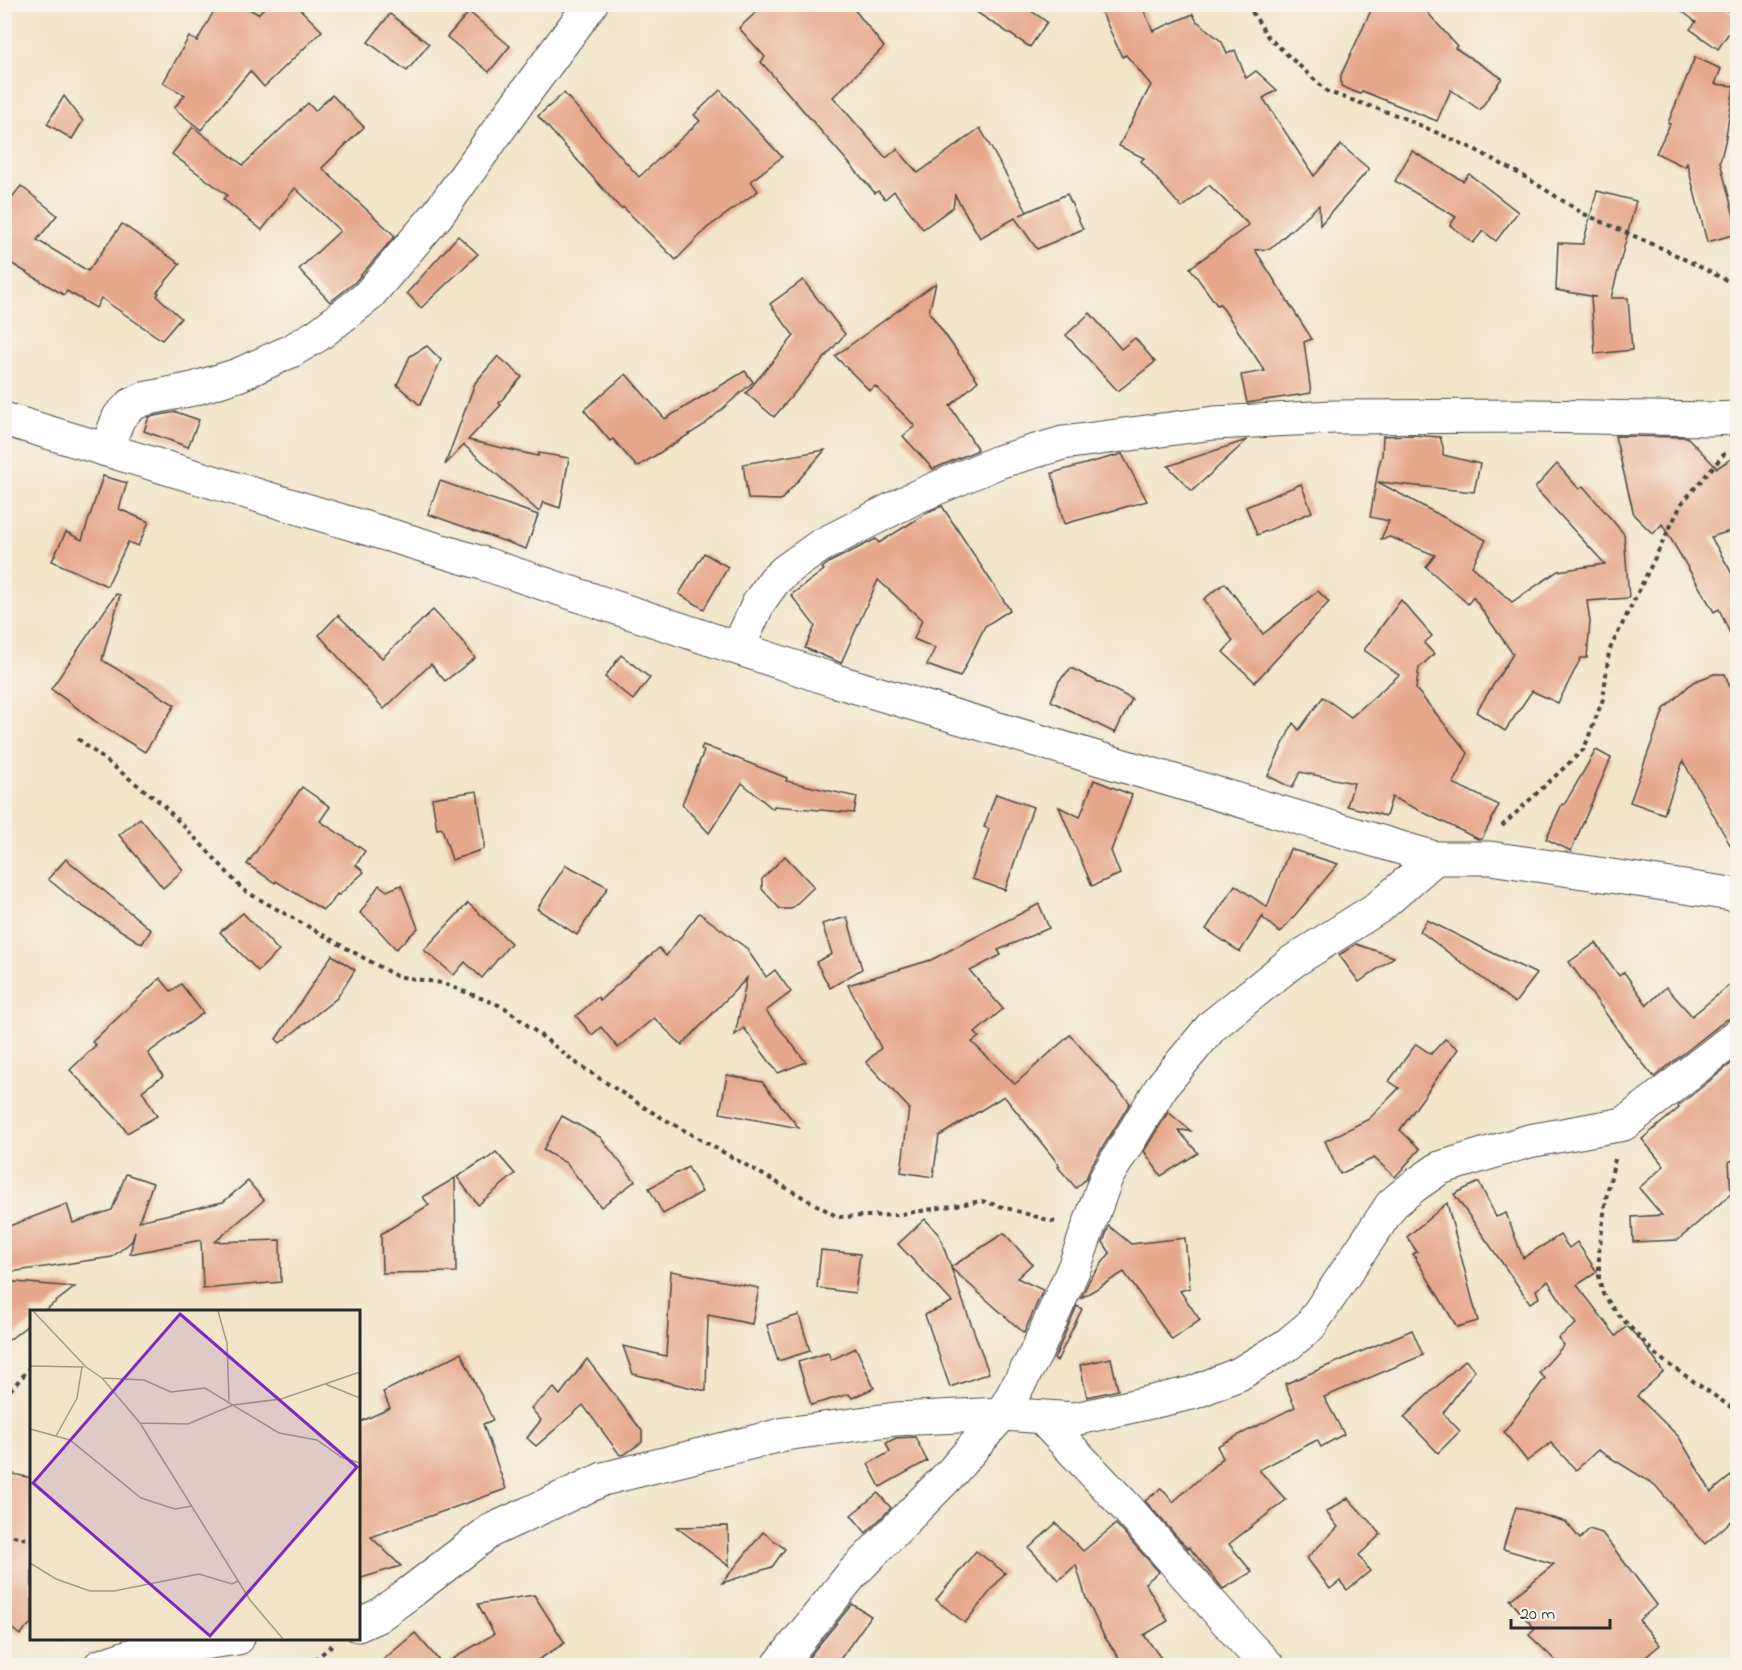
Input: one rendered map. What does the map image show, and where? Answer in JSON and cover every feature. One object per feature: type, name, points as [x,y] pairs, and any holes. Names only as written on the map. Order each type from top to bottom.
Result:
[{"type":"street","points":[[106,450],[119,417],[131,405],[144,399],[193,389],[238,375],[291,351],[318,335],[367,297],[438,214],[591,4]]},
{"type":"street","points":[[738,648],[759,602],[774,581],[820,546],[916,497],[998,462],[1064,443],[1214,423],[1334,417],[1737,418]]},
{"type":"street","points":[[4,419],[485,564],[836,681],[1435,858],[1490,858],[1737,895]]},
{"type":"street","points":[[778,1665],[852,1574],[953,1471],[1002,1414],[1035,1355],[1074,1268],[1106,1178],[1162,1086],[1212,1026],[1292,962],[1379,907],[1435,858]]},
{"type":"street","points":[[360,1624],[378,1616],[490,1531],[603,1479],[785,1434],[896,1419],[1002,1414],[1075,1419],[1192,1393],[1239,1374],[1287,1345],[1310,1326],[1392,1204],[1440,1168],[1529,1141],[1624,1124],[1737,1035]]},
{"type":"street","points":[[1041,1417],[1126,1507],[1268,1665]]},
{"type":"street","points":[[100,1665],[141,1652],[224,1640]]},
{"type":"path","points":[[1247,4],[1268,37],[1328,92],[1399,116],[1474,149],[1527,178],[1582,213],[1668,251],[1737,286]]},
{"type":"path","points":[[1490,858],[1496,832],[1584,749],[1603,699],[1609,651],[1682,503],[1727,451]]},
{"type":"path","points":[[78,739],[161,803],[243,890],[396,976],[442,983],[504,1007],[579,1065],[650,1111],[838,1218],[896,1215],[982,1201],[1087,1231]]},
{"type":"path","points":[[1624,1124],[1606,1198],[1599,1253],[1599,1279],[1603,1294],[1657,1356],[1737,1412]]},
{"type":"path","points":[[4,1397],[30,1368]]},
{"type":"path","points":[[4,1534],[30,1540]]},
{"type":"path","points":[[308,1665],[337,1640]]},
{"type":"building","points":[[218,4],[241,4],[258,14],[268,4],[295,4],[322,31],[264,87],[250,71],[201,130],[174,108],[185,95],[163,83],[189,37],[197,41]]},
{"type":"building","points":[[765,4],[850,4],[884,47],[833,97],[886,158],[897,149],[918,173],[980,128],[1027,212],[1067,194],[1083,229],[1037,249],[1015,218],[980,238],[955,195],[953,207],[923,229],[894,191],[885,199],[878,191],[875,193],[761,62],[765,57],[739,28]]},
{"type":"building","points":[[964,4],[1021,4],[1047,22],[1030,47]]},
{"type":"building","points":[[1098,4],[1141,4],[1153,31],[1193,14],[1197,22],[1222,42],[1227,54],[1235,50],[1246,78],[1256,71],[1277,90],[1263,98],[1314,176],[1341,145],[1369,169],[1320,225],[1319,205],[1270,249],[1255,250],[1312,339],[1304,342],[1311,393],[1247,403],[1241,375],[1265,371],[1220,304],[1217,305],[1190,268],[1249,225],[1209,185],[1182,208],[1141,161],[1144,158],[1119,146],[1151,85],[1126,55],[1122,57]]},
{"type":"building","points":[[1374,4],[1420,4],[1457,46],[1455,48],[1502,78],[1480,110],[1451,90],[1437,121],[1362,91],[1360,94],[1341,86],[1341,75]]},
{"type":"building","points":[[1673,4],[1720,4],[1737,17],[1737,21],[1718,49],[1690,29],[1696,22]]},
{"type":"building","points":[[469,12],[510,46],[489,72],[447,37]]},
{"type":"building","points":[[390,14],[429,44],[407,71],[368,42]]},
{"type":"building","points":[[1695,57],[1721,69],[1715,84],[1734,86],[1720,162],[1737,234],[1707,242],[1687,163],[1685,167],[1656,153],[1670,124],[1668,123]]},
{"type":"building","points":[[720,90],[782,157],[751,181],[758,191],[707,228],[676,260],[623,207],[621,209],[538,116],[564,93],[639,177],[700,121],[694,115]]},
{"type":"building","points":[[332,95],[364,127],[322,168],[395,236],[354,283],[330,302],[299,269],[340,231],[295,188],[262,230],[223,199],[227,195],[172,154],[193,127],[243,165],[308,103],[315,111]]},
{"type":"building","points":[[64,96],[83,121],[72,139],[47,124]]},
{"type":"building","points":[[1412,151],[1463,181],[1469,174],[1518,212],[1496,241],[1483,231],[1473,243],[1450,225],[1456,217],[1395,181]]},
{"type":"building","points":[[21,186],[57,215],[37,240],[88,271],[122,224],[180,264],[157,292],[159,293],[157,296],[181,318],[162,340],[101,298],[96,308],[67,291],[64,295],[4,259],[4,207]]},
{"type":"building","points":[[1597,191],[1636,201],[1611,298],[1628,298],[1632,350],[1595,354],[1591,297],[1596,297],[1556,290],[1558,243],[1583,244]]},
{"type":"building","points":[[458,236],[478,254],[421,308],[407,293]]},
{"type":"building","points":[[803,280],[845,334],[774,417],[746,393],[794,336],[770,304]]},
{"type":"building","points":[[936,283],[929,312],[978,381],[950,406],[978,450],[933,469],[903,436],[915,426],[875,386],[870,391],[835,356]]},
{"type":"building","points":[[1090,313],[1121,349],[1135,338],[1155,362],[1118,391],[1066,335]]},
{"type":"building","points":[[427,346],[441,360],[420,405],[397,385],[410,356]]},
{"type":"building","points":[[498,356],[522,377],[499,403],[501,405],[468,440],[538,456],[539,453],[569,458],[560,508],[543,502],[539,512],[464,445],[445,465],[475,383]]},
{"type":"building","points":[[745,371],[753,382],[704,425],[637,467],[613,439],[610,441],[584,410],[626,374],[665,419]]},
{"type":"building","points":[[176,412],[199,420],[188,447],[144,431],[149,417]]},
{"type":"building","points":[[1383,436],[1440,437],[1443,455],[1480,464],[1474,492],[1378,482],[1486,540],[1472,566],[1512,602],[1558,571],[1605,564],[1535,488],[1557,464],[1579,489],[1583,486],[1624,534],[1629,598],[1587,601],[1590,622],[1587,658],[1581,658],[1558,703],[1532,691],[1505,731],[1476,712],[1513,654],[1473,597],[1468,604],[1426,567],[1435,555],[1390,537],[1381,539],[1389,521],[1370,517],[1382,456]]},
{"type":"building","points":[[1615,436],[1687,437],[1717,468],[1737,455],[1737,529],[1711,537],[1737,582],[1737,649],[1719,609],[1714,612],[1662,524],[1653,534],[1634,515]]},
{"type":"building","points":[[1247,440],[1192,491],[1168,466]]},
{"type":"building","points":[[825,450],[781,500],[748,499],[743,464]]},
{"type":"building","points":[[1122,454],[1147,501],[1064,524],[1052,473]]},
{"type":"building","points":[[103,476],[127,483],[119,509],[149,522],[138,546],[128,542],[107,586],[52,561],[66,532],[82,540]]},
{"type":"building","points":[[440,481],[538,515],[526,549],[428,514]]},
{"type":"building","points":[[1301,484],[1312,512],[1257,535],[1246,507]]},
{"type":"building","points":[[942,506],[1010,610],[985,626],[960,677],[927,665],[935,648],[914,639],[922,620],[878,580],[841,663],[805,648],[815,626],[791,595],[824,570],[822,568],[830,562],[876,539],[879,543]]},
{"type":"building","points":[[704,553],[728,567],[704,609],[679,594]]},
{"type":"building","points":[[1225,583],[1263,634],[1318,591],[1329,602],[1255,682],[1223,652],[1233,641],[1204,599]]},
{"type":"building","points":[[116,594],[120,595],[102,660],[175,705],[145,752],[102,726],[51,689]]},
{"type":"building","points":[[1401,600],[1432,636],[1424,643],[1434,654],[1419,668],[1416,689],[1468,753],[1453,783],[1499,805],[1482,839],[1392,797],[1386,816],[1347,806],[1354,783],[1300,772],[1292,788],[1268,776],[1293,723],[1299,730],[1323,697],[1351,717],[1399,675],[1364,650]]},
{"type":"building","points":[[433,610],[475,658],[445,681],[431,664],[384,709],[319,635],[338,615],[382,658]]},
{"type":"building","points":[[621,655],[650,678],[633,700],[605,677]]},
{"type":"building","points":[[1071,668],[1132,699],[1115,733],[1051,701],[1059,681]]},
{"type":"building","points":[[1714,674],[1725,674],[1737,707],[1737,857],[1683,761],[1664,814],[1630,802],[1664,709],[1693,682]]},
{"type":"building","points":[[703,745],[787,778],[786,781],[857,797],[854,813],[774,806],[773,809],[742,783],[709,833],[682,804],[704,751],[701,749]]},
{"type":"building","points":[[1596,750],[1611,758],[1571,851],[1546,839],[1562,804],[1564,805]]},
{"type":"building","points":[[1094,780],[1132,795],[1111,851],[1120,874],[1092,886],[1059,807],[1080,817]]},
{"type":"building","points":[[302,787],[330,807],[320,821],[365,851],[356,865],[364,872],[339,895],[337,894],[323,910],[247,864]]},
{"type":"building","points":[[477,791],[484,849],[452,860],[442,828],[437,829],[432,798]]},
{"type":"building","points":[[996,794],[1033,807],[1005,890],[972,879],[989,829],[984,827]]},
{"type":"building","points":[[140,818],[183,870],[163,888],[119,835]]},
{"type":"building","points":[[1290,849],[1338,864],[1280,933],[1263,916],[1240,952],[1206,929],[1235,885],[1267,907]]},
{"type":"building","points":[[785,856],[814,887],[791,909],[780,909],[762,889],[762,879]]},
{"type":"building","points":[[66,859],[151,930],[142,944],[76,902],[48,879]]},
{"type":"building","points":[[566,865],[608,887],[577,935],[537,909]]},
{"type":"building","points":[[379,885],[387,891],[401,885],[418,928],[396,949],[360,913]]},
{"type":"building","points":[[468,903],[511,943],[482,978],[465,962],[454,975],[424,950]]},
{"type":"building","points":[[1039,904],[1049,928],[998,950],[1001,955],[970,971],[1003,1009],[975,1033],[979,1037],[972,1042],[1015,1084],[1070,1035],[1130,1103],[1090,1168],[1086,1179],[1076,1188],[1004,1096],[939,1136],[933,1177],[901,1172],[909,1108],[866,1062],[881,1048],[848,985],[931,960]]},
{"type":"building","points":[[243,913],[279,951],[258,971],[220,932]]},
{"type":"building","points":[[699,913],[749,950],[766,977],[775,970],[791,992],[766,1011],[806,1062],[778,1073],[744,1028],[735,1035],[747,978],[682,1045],[654,1018],[618,1048],[601,1027],[592,1035],[576,1016],[598,997],[600,1000],[659,948],[666,956]]},
{"type":"building","points":[[847,917],[862,969],[830,988],[816,962],[832,954],[822,924]]},
{"type":"building","points":[[1427,920],[1537,974],[1515,1003],[1420,931]]},
{"type":"building","points":[[1596,943],[1619,976],[1624,972],[1647,1005],[1666,987],[1692,1016],[1737,979],[1737,1017],[1726,1020],[1654,1077],[1569,962]]},
{"type":"building","points":[[1356,944],[1394,957],[1359,982],[1339,955]]},
{"type":"building","points":[[332,955],[355,970],[337,998],[280,1043],[276,1039]]},
{"type":"building","points":[[160,978],[171,991],[181,984],[203,1013],[148,1053],[163,1076],[142,1091],[157,1116],[127,1133],[118,1120],[70,1070],[96,1045],[92,1042]]},
{"type":"building","points":[[1445,1039],[1458,1049],[1400,1130],[1420,1149],[1395,1177],[1374,1158],[1340,1174],[1325,1141],[1369,1119],[1399,1088],[1389,1081],[1416,1044],[1431,1054]]},
{"type":"building","points":[[1737,1059],[1737,1158],[1729,1162],[1731,1194],[1678,1240],[1633,1242],[1632,1217],[1662,1215],[1639,1188],[1664,1166],[1642,1139],[1679,1108],[1678,1106]]},
{"type":"building","points":[[727,1075],[762,1082],[799,1128],[720,1113]]},
{"type":"building","points":[[1168,1112],[1191,1131],[1178,1130],[1198,1153],[1161,1176],[1144,1151]]},
{"type":"building","points":[[562,1116],[600,1137],[635,1181],[601,1207],[566,1163],[543,1150]]},
{"type":"building","points":[[496,1152],[515,1174],[478,1205],[457,1177]]},
{"type":"building","points":[[688,1167],[702,1192],[663,1214],[649,1188]]},
{"type":"building","points":[[126,1174],[153,1183],[139,1221],[223,1202],[248,1181],[264,1200],[215,1242],[280,1240],[281,1282],[203,1289],[201,1240],[130,1254],[135,1231],[132,1241],[112,1257],[4,1273],[4,1228],[67,1204],[73,1223],[112,1210]]},
{"type":"building","points":[[455,1178],[456,1272],[382,1273],[381,1234],[429,1205],[423,1197]]},
{"type":"building","points":[[1479,1182],[1496,1217],[1506,1213],[1523,1258],[1560,1235],[1569,1248],[1577,1242],[1597,1272],[1577,1285],[1616,1336],[1627,1326],[1645,1345],[1663,1372],[1637,1396],[1679,1437],[1711,1492],[1737,1471],[1737,1516],[1705,1544],[1655,1485],[1598,1450],[1576,1470],[1551,1443],[1527,1461],[1504,1432],[1545,1378],[1539,1373],[1564,1345],[1558,1338],[1576,1324],[1548,1281],[1536,1290],[1539,1298],[1530,1303],[1454,1194]]},
{"type":"building","points":[[1447,1203],[1478,1321],[1457,1327],[1413,1254],[1417,1252],[1407,1237]]},
{"type":"building","points":[[925,1219],[939,1235],[951,1267],[1004,1233],[1032,1264],[1017,1278],[1043,1290],[1024,1333],[951,1268],[989,1373],[950,1387],[925,1315],[952,1302],[898,1244]]},
{"type":"building","points":[[1109,1226],[1131,1244],[1185,1238],[1190,1288],[1180,1291],[1200,1320],[1172,1340],[1124,1272],[1081,1298],[1090,1279],[1110,1253],[1103,1242]]},
{"type":"building","points":[[821,1250],[860,1254],[855,1293],[817,1288]]},
{"type":"building","points":[[671,1271],[759,1288],[752,1324],[708,1315],[706,1391],[633,1374],[623,1346],[666,1356]]},
{"type":"building","points":[[4,1281],[75,1287],[45,1310],[30,1310],[30,1324],[4,1344]]},
{"type":"building","points":[[1077,1306],[1082,1309],[1057,1361],[1054,1359]]},
{"type":"building","points":[[799,1315],[810,1351],[778,1361],[767,1325]]},
{"type":"building","points":[[1412,1330],[1423,1355],[1324,1397],[1344,1434],[1321,1447],[1317,1440],[1259,1470],[1286,1500],[1229,1544],[1252,1572],[1223,1589],[1189,1547],[1188,1549],[1145,1501],[1161,1488],[1173,1502],[1223,1458],[1217,1446],[1295,1407],[1285,1384]]},
{"type":"building","points":[[856,1348],[874,1388],[852,1398],[849,1394],[811,1405],[798,1362],[828,1353],[831,1360]]},
{"type":"building","points":[[461,1353],[493,1420],[483,1424],[506,1489],[371,1537],[401,1566],[360,1578],[360,1422],[390,1408],[383,1392]]},
{"type":"building","points":[[1111,1358],[1118,1390],[1087,1397],[1080,1365]]},
{"type":"building","points":[[587,1359],[642,1431],[642,1442],[625,1454],[620,1455],[583,1405],[536,1446],[527,1438],[541,1420],[531,1408],[554,1388],[560,1395]]},
{"type":"building","points":[[1465,1360],[1475,1370],[1443,1413],[1460,1431],[1438,1453],[1404,1417]]},
{"type":"building","points":[[915,1437],[927,1461],[880,1487],[868,1464],[890,1452],[886,1443],[896,1438]]},
{"type":"building","points":[[4,1472],[30,1478],[30,1624],[20,1635],[4,1622]]},
{"type":"building","points":[[878,1493],[891,1508],[866,1533],[851,1515]]},
{"type":"building","points":[[1348,1498],[1381,1534],[1359,1555],[1370,1571],[1347,1590],[1340,1581],[1330,1589],[1307,1558],[1338,1527],[1326,1512]]},
{"type":"building","points":[[1516,1507],[1566,1522],[1580,1539],[1589,1529],[1602,1533],[1657,1605],[1639,1620],[1660,1645],[1636,1665],[1560,1665],[1529,1635],[1535,1629],[1510,1600],[1554,1564],[1503,1549]]},
{"type":"building","points":[[1056,1523],[1083,1551],[1116,1524],[1159,1572],[1145,1583],[1168,1621],[1144,1635],[1166,1665],[1124,1665],[1104,1636],[1086,1598],[1076,1565],[1059,1580],[1029,1548]]},
{"type":"building","points":[[728,1526],[729,1566],[676,1527]]},
{"type":"building","points":[[763,1532],[785,1549],[772,1567],[722,1583]]},
{"type":"building","points":[[976,1551],[1005,1573],[965,1623],[936,1600]]},
{"type":"building","points":[[534,1595],[565,1643],[530,1665],[443,1665],[494,1634],[478,1604]]},
{"type":"building","points":[[852,1604],[871,1616],[836,1665],[804,1665],[809,1657]]},
{"type":"building","points":[[415,1633],[443,1665],[377,1665]]}]
